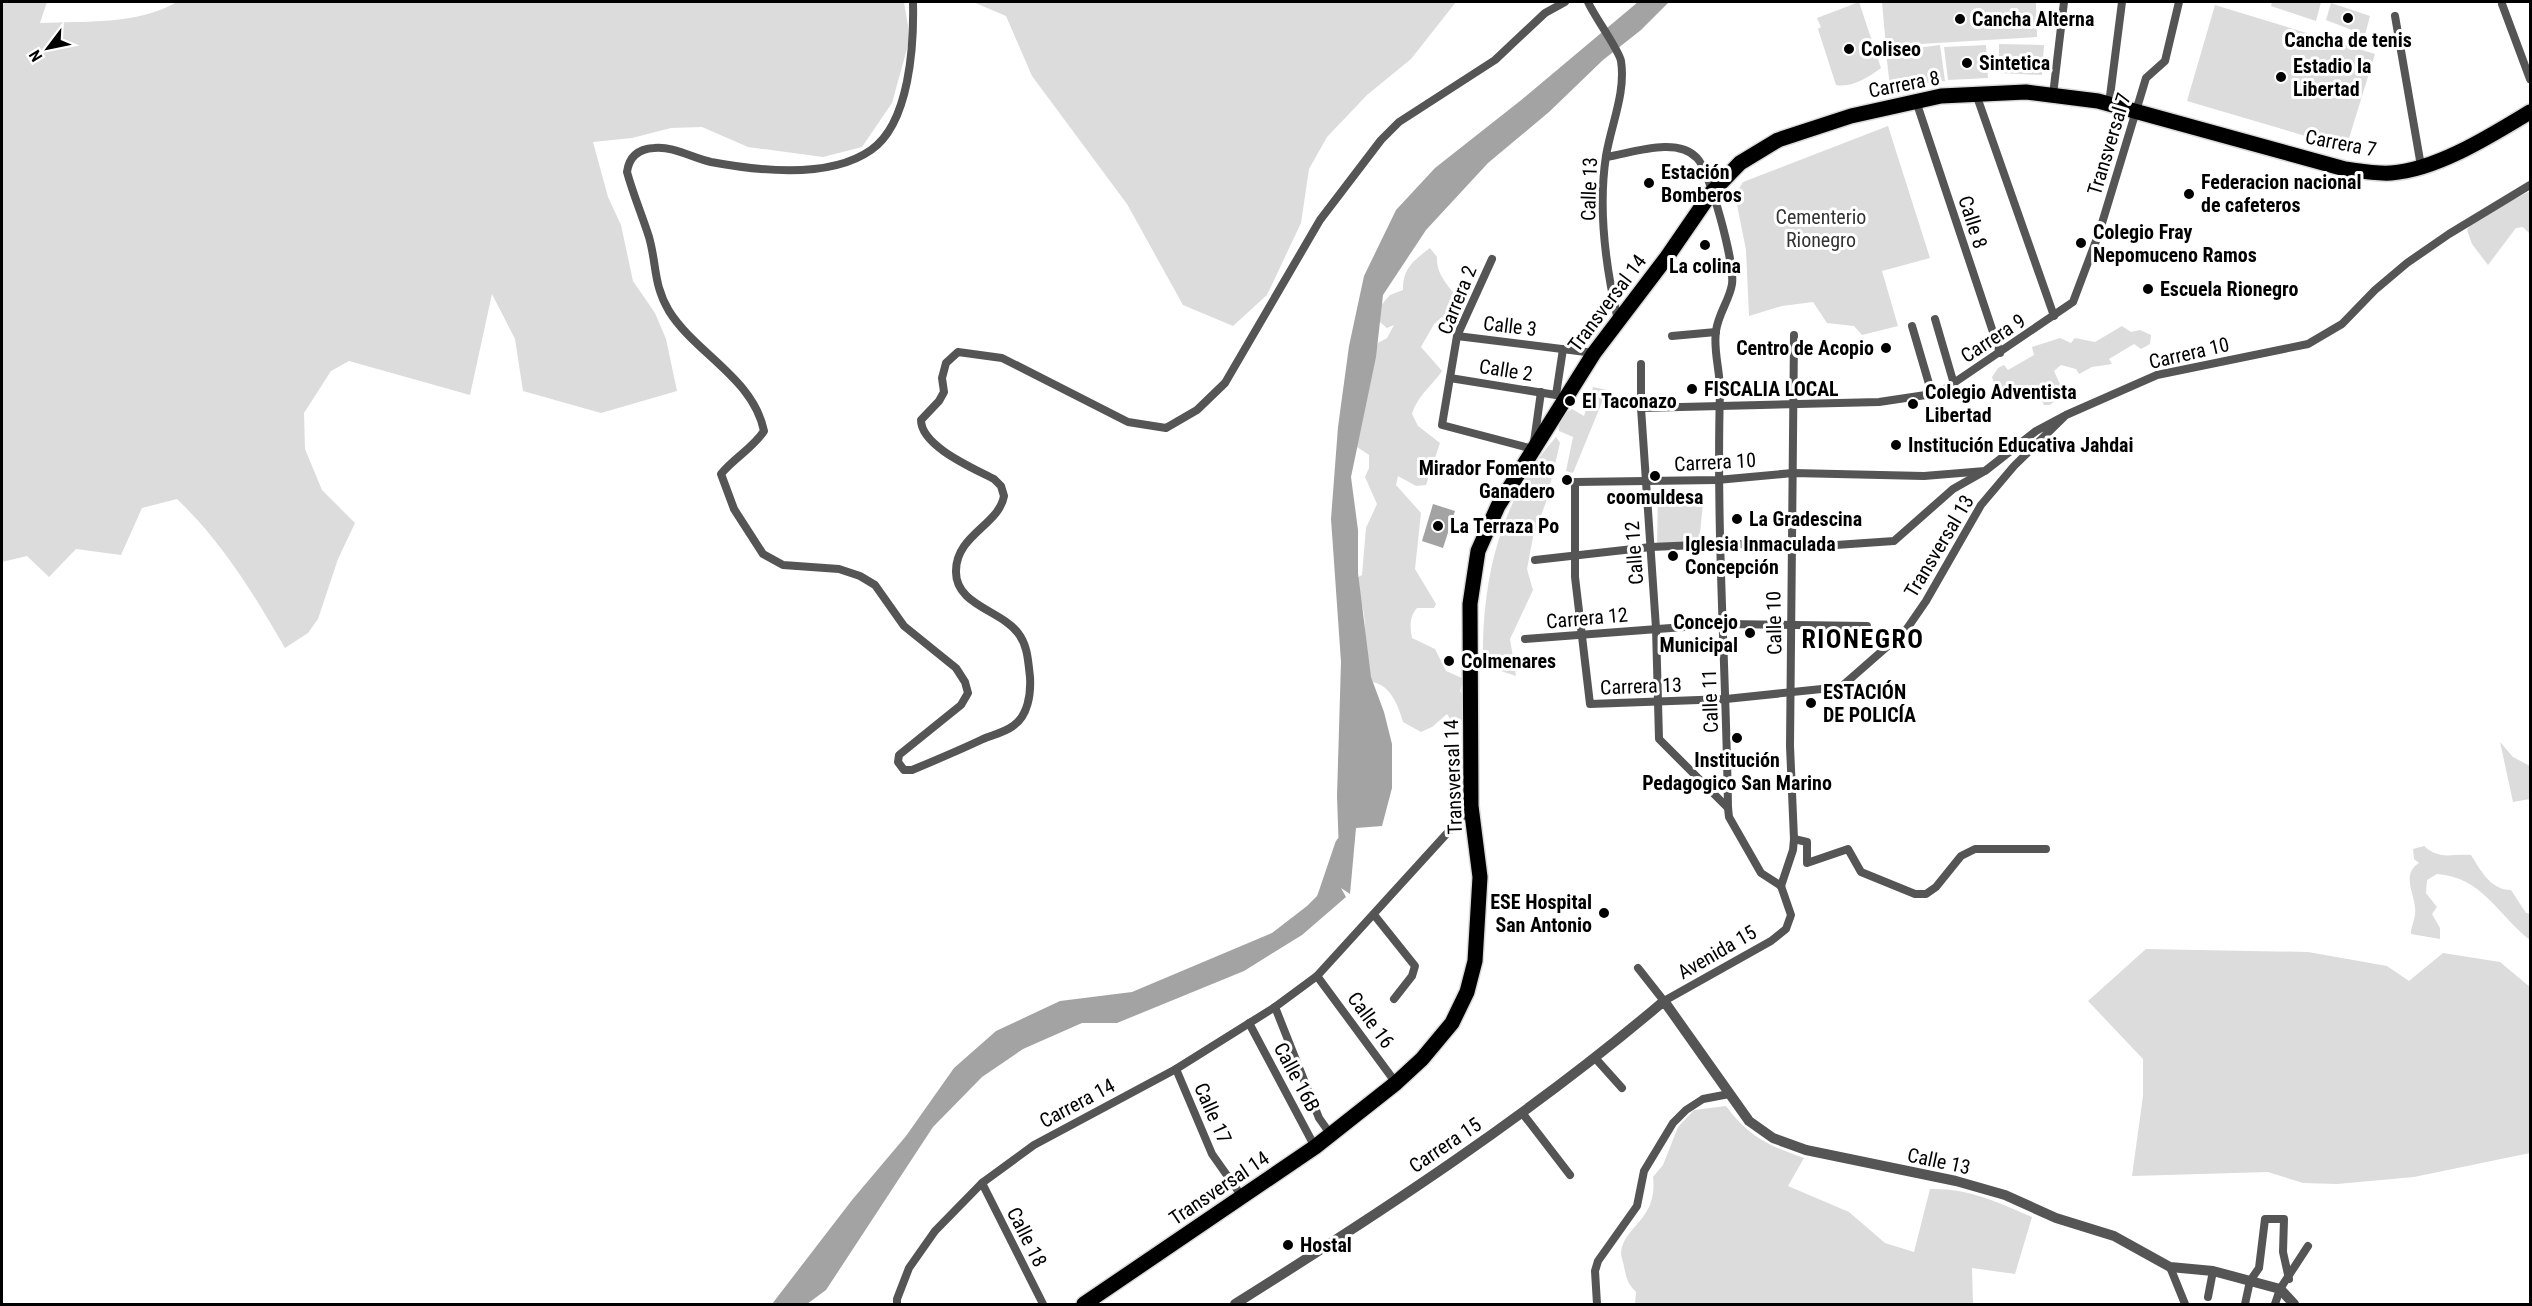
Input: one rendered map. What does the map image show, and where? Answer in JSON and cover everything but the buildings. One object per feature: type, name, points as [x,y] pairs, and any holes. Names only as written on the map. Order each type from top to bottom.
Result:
[{"type":"highway","name":"Carrera 8","points":[[1758,152],[1778,140],[1851,116],[1941,96],[2026,92],[2109,104],[2136,111]]},
{"type":"highway","name":"Carrera 7","points":[[2136,111],[2225,138],[2345,169],[2393,173],[2421,166],[2488,136],[2530,112]]},
{"type":"highway","name":"Transversal 14","points":[[1084,1305],[1243,1198],[1331,1135],[1422,1059],[1452,1023],[1467,992],[1475,960],[1480,877],[1471,807],[1470,604],[1478,551],[1498,506],[1594,353],[1667,257],[1711,193],[1740,163],[1758,152]]},
{"type":"street","points":[[913,2],[914,36],[907,84],[885,136],[872,150],[846,164],[809,170],[710,162],[675,150],[654,147],[638,152],[628,162],[627,172],[651,246],[656,285],[670,311],[681,327],[735,381],[760,413],[764,431],[754,446],[736,456],[721,474],[734,509],[763,554],[783,565],[839,569],[875,585],[904,626],[956,668],[965,682],[968,693],[961,705],[899,754],[898,762],[904,770],[912,770],[1014,726],[1026,711],[1029,699],[1027,649],[1018,632],[964,594],[958,586],[955,570],[961,553],[970,537],[996,514],[1003,504],[1004,496],[994,479],[939,448],[923,434],[921,420],[939,401],[944,392],[942,378],[946,363],[958,352],[1002,358],[1128,422],[1166,428],[1174,424],[1197,410],[1225,383],[1320,220],[1381,140],[1399,122],[1495,60],[1545,13],[1565,2]]},
{"type":"street","name":"Calle 13","points":[[1588,2],[1621,58],[1622,82],[1606,157],[1605,226],[1610,278],[1618,320]]},
{"type":"street","points":[[2053,96],[2064,2]]},
{"type":"street","points":[[2109,104],[2122,2]]},
{"type":"street","name":"Transversal 7","points":[[2073,302],[2099,233],[2146,78],[2165,61],[2179,2]]},
{"type":"street","points":[[2502,4],[2530,79]]},
{"type":"street","points":[[2396,16],[2421,166]]},
{"type":"street","points":[[1976,94],[2054,316]]},
{"type":"street","name":"Calle 8","points":[[1916,101],[2000,353]]},
{"type":"street","name":"Calle 11","points":[[1606,157],[1658,148],[1684,148],[1698,158],[1706,174],[1728,242],[1732,284],[1716,332],[1720,389],[1718,480],[1728,808]]},
{"type":"street","name":"Carrera 10","points":[[1574,556],[1575,482],[1718,480],[1793,473],[1924,476],[1985,471],[2036,431],[2066,415],[2157,375],[2308,344],[2342,324],[2375,290],[2424,252],[2530,185]]},
{"type":"street","name":"Carrera 2","points":[[1492,260],[1458,336],[1442,425],[1533,449]]},
{"type":"street","name":"Carrera 9","points":[[1641,408],[1879,402],[1939,393],[2073,302]]},
{"type":"street","points":[[1935,319],[1954,384]]},
{"type":"street","points":[[1912,326],[1932,394]]},
{"type":"street","points":[[1672,336],[1716,332]]},
{"type":"street","name":"Calle 10","points":[[1781,886],[1793,850],[1794,839],[1790,794],[1792,691],[1790,545],[1794,335]]},
{"type":"street","name":"Calle 3","points":[[1458,336],[1594,353]]},
{"type":"street","name":"Calle 2","points":[[1450,378],[1556,396],[1563,349]]},
{"type":"street","name":"Calle 12","points":[[1641,364],[1641,408],[1656,628],[1656,702],[1659,739],[1728,808]]},
{"type":"street","points":[[1533,449],[1540,392]]},
{"type":"street","name":"Transversal 13","points":[[1836,687],[1846,683],[1906,630],[1926,601],[1981,505],[2014,466],[2066,415]]},
{"type":"street","points":[[1534,560],[1651,547],[1894,541],[1953,489],[1985,471]]},
{"type":"street","points":[[1574,556],[1582,635]]},
{"type":"street","name":"Carrera 12","points":[[1525,639],[1724,624],[1868,626]]},
{"type":"street","name":"Carrera 13","points":[[1582,635],[1590,704],[1726,699],[1836,687]]},
{"type":"street","name":"Carrera 14","points":[[897,1305],[897,1299],[909,1268],[928,1240],[982,1183],[1034,1145],[1176,1069],[1275,1006],[1317,976],[1375,916],[1471,807]]},
{"type":"street","points":[[1728,808],[1729,817],[1761,873],[1781,886]]},
{"type":"street","name":"Calle 10","points":[[1794,839],[1807,842],[1807,863],[1848,849],[1861,872],[1915,894],[1926,894],[1936,887],[1961,856],[1975,849],[2046,849]]},
{"type":"street","name":"Avenida 15","points":[[1664,1001],[1734,963],[1786,929],[1791,915],[1781,886]]},
{"type":"street","points":[[1375,916],[1415,966],[1412,976],[1394,999]]},
{"type":"street","name":"Calle 13","points":[[1638,968],[1749,1120],[1773,1138],[1806,1150],[1956,1181],[2005,1195],[2056,1218],[2114,1236],[2170,1267],[2214,1271],[2280,1289]]},
{"type":"street","name":"Calle 16","points":[[1317,976],[1396,1083]]},
{"type":"street","name":"Carrera 15","points":[[1235,1305],[1321,1251],[1523,1114],[1565,1079],[1596,1059],[1664,1001]]},
{"type":"street","points":[[1275,1006],[1319,1118],[1331,1135]]},
{"type":"street","name":"Calle 16B","points":[[1249,1023],[1315,1147]]},
{"type":"street","points":[[1596,1059],[1622,1088]]},
{"type":"street","name":"Calle 17","points":[[1176,1069],[1212,1154],[1243,1198]]},
{"type":"street","points":[[1597,1305],[1595,1283],[1598,1261],[1637,1206],[1644,1171],[1673,1123],[1686,1110],[1703,1099],[1729,1094]]},
{"type":"street","points":[[1523,1114],[1570,1175]]},
{"type":"street","name":"Calle 18","points":[[982,1183],[1043,1305]]},
{"type":"street","points":[[2245,1305],[2250,1281],[2259,1268],[2265,1219],[2284,1220],[2283,1252],[2289,1279]]},
{"type":"street","points":[[2276,1305],[2280,1289],[2289,1279],[2308,1246]]},
{"type":"street","points":[[2170,1267],[2185,1305]]},
{"type":"street","points":[[2208,1297],[2214,1271]]},
{"type":"street","points":[[2280,1289],[2294,1305]]},
{"type":"green space","points":[[2,2],[47,2],[40,23],[93,22],[128,18],[145,15],[177,2],[904,2],[910,38],[892,103],[862,147],[823,157],[748,147],[702,127],[671,128],[632,138],[593,142],[608,197],[621,225],[633,281],[655,313],[666,339],[677,391],[601,413],[523,391],[515,339],[492,294],[470,395],[349,361],[331,371],[304,413],[305,449],[322,490],[355,523],[338,559],[318,619],[308,633],[285,648],[223,551],[177,499],[142,508],[121,555],[76,549],[49,577],[27,556],[2,562]]},
{"type":"green space","points":[[973,2],[1456,2],[1411,59],[1367,95],[1327,137],[1309,169],[1301,223],[1267,295],[1233,326],[1183,305],[1127,204],[1032,76],[1006,16]]},
{"type":"green space","name":"Coliseo","points":[[1859,2],[1881,68],[1854,83],[1836,85],[1818,29],[1821,27],[1817,18]]},
{"type":"green space","name":"Cancha Alterna","points":[[1882,2],[2036,2],[2037,37],[1886,46]]},
{"type":"green space","points":[[2272,2],[2321,2],[2316,21],[2271,6]]},
{"type":"green space","name":"Cancha de tenis","points":[[2331,3],[2370,16],[2365,35],[2326,20]]},
{"type":"green space","name":"Estadio la Libertad","points":[[2215,5],[2375,54],[2346,148],[2187,101]]},
{"type":"green space","points":[[1999,44],[2044,45],[2042,75],[1999,73]]},
{"type":"green space","points":[[1940,45],[1945,81],[1890,87],[1886,52]]},
{"type":"green space","name":"Sintetica","points":[[1986,45],[1988,78],[1948,80],[1944,47]]},
{"type":"green space","name":"Cementerio Rionegro","points":[[1888,126],[1930,258],[1882,271],[1898,326],[1862,335],[1854,326],[1827,323],[1813,302],[1782,306],[1749,316],[1746,250],[1735,195],[1743,182]]},
{"type":"green space","points":[[2530,191],[2530,234],[2523,227],[2516,228],[2488,265],[2472,244],[2467,230],[2474,220]]},
{"type":"green space","points":[[1430,248],[1437,257],[1438,269],[1444,280],[1459,299],[1457,323],[1450,326],[1442,317],[1434,324],[1421,347],[1442,371],[1421,396],[1412,414],[1418,426],[1440,443],[1426,485],[1416,486],[1398,476],[1396,485],[1421,513],[1415,569],[1436,604],[1434,608],[1417,608],[1414,611],[1411,622],[1412,638],[1435,649],[1446,671],[1464,679],[1460,691],[1467,704],[1469,719],[1452,722],[1447,714],[1432,727],[1421,732],[1403,722],[1393,697],[1385,688],[1373,682],[1366,663],[1364,612],[1361,602],[1352,599],[1353,580],[1362,575],[1366,528],[1377,504],[1365,477],[1369,468],[1369,455],[1357,447],[1350,436],[1378,343],[1387,338],[1394,325],[1387,328],[1380,322],[1376,311],[1390,295],[1403,290],[1407,271],[1414,261]]},
{"type":"green space","points":[[2122,326],[2131,332],[2140,330],[2151,335],[2150,344],[2141,349],[2134,344],[2109,359],[2112,364],[2092,367],[2079,374],[2076,369],[2061,365],[2054,371],[2064,393],[2050,405],[2044,405],[2037,391],[2023,400],[2011,393],[1998,395],[1992,377],[1998,368],[2004,365],[2008,370],[2034,355],[2032,347],[2060,338],[2071,343],[2075,338],[2095,342]]},
{"type":"green space","points":[[1593,387],[1607,390],[1573,473],[1566,471],[1573,437],[1559,431],[1558,418],[1572,409],[1584,416]]},
{"type":"green space","points":[[1556,437],[1560,443],[1546,502],[1533,537],[1527,569],[1533,590],[1510,639],[1516,676],[1501,671],[1483,659],[1486,599],[1491,569],[1498,540],[1521,486]]},
{"type":"green space","points":[[1658,491],[1704,493],[1699,543],[1657,547]]},
{"type":"green space","points":[[2500,742],[2513,757],[2530,766],[2530,799],[2513,802]]},
{"type":"green space","points":[[2424,846],[2441,855],[2471,855],[2492,883],[2511,890],[2526,913],[2530,914],[2530,940],[2478,890],[2466,882],[2437,874],[2427,880],[2426,893],[2437,907],[2432,914],[2440,928],[2440,939],[2411,934],[2415,908],[2410,874],[2419,863],[2414,859],[2413,849]]},
{"type":"green space","points":[[2146,949],[2308,952],[2387,966],[2409,981],[2443,953],[2500,962],[2530,987],[2530,1153],[2414,1177],[2337,1184],[2303,1183],[2268,1172],[2132,1176],[2143,1096],[2143,1059],[2088,1001]]},
{"type":"green space","points":[[1726,1106],[1760,1139],[1804,1158],[1788,1186],[1849,1212],[1885,1243],[1914,1252],[1930,1189],[1970,1193],[2032,1217],[2015,1274],[1972,1268],[1973,1304],[1635,1304],[1636,1292],[1628,1281],[1621,1253],[1623,1244],[1650,1204],[1653,1177],[1663,1165],[1678,1127],[1694,1110]]},
{"type":"shaded area","points":[[1638,2],[1669,2],[1641,30],[1603,60],[1549,112],[1488,163],[1426,230],[1383,295],[1376,357],[1351,477],[1358,530],[1358,573],[1371,677],[1384,712],[1392,744],[1392,788],[1382,826],[1356,828],[1350,894],[1341,888],[1346,897],[1302,935],[1244,971],[1117,1023],[1082,1023],[1023,1049],[982,1077],[933,1127],[826,1290],[807,1304],[772,1304],[852,1200],[906,1136],[954,1068],[996,1031],[1060,1001],[1132,992],[1272,933],[1307,906],[1334,879],[1339,854],[1337,796],[1341,662],[1331,519],[1338,427],[1349,346],[1364,276],[1396,210],[1435,168],[1520,101]]},
{"type":"shaded area","name":"La Terraza Po","points":[[1433,504],[1455,511],[1443,548],[1422,541]]},
{"type":"waterway","points":[[1324,904],[1344,845]]},
{"type":"place","name":"Cancha de tenis","points":[[2348,18]]},
{"type":"place","name":"Cancha Alterna","points":[[1960,19]]},
{"type":"place","name":"Coliseo","points":[[1849,49]]},
{"type":"place","name":"Sintetica","points":[[1967,63]]},
{"type":"place","name":"Estadio la Libertad","points":[[2281,77]]},
{"type":"place","name":"Estación Bomberos","points":[[1649,183]]},
{"type":"place","name":"Federacion nacional de cafeteros","points":[[2189,194]]},
{"type":"place","name":"Colegio Fray Nepomuceno Ramos","points":[[2081,243]]},
{"type":"place","name":"La colina","points":[[1705,245]]},
{"type":"place","name":"Escuela Rionegro","points":[[2148,289]]},
{"type":"place","name":"Centro de Acopio","points":[[1886,348]]},
{"type":"place","name":"FISCALIA LOCAL","points":[[1692,389]]},
{"type":"place","name":"El Taconazo","points":[[1570,401]]},
{"type":"place","name":"Colegio Adventista Libertad","points":[[1913,404]]},
{"type":"place","name":"Institución Educativa Jahdai","points":[[1896,445]]},
{"type":"place","name":"coomuldesa","points":[[1655,476]]},
{"type":"place","name":"Mirador Fomento Ganadero","points":[[1567,480]]},
{"type":"place","name":"La Gradescina","points":[[1737,519]]},
{"type":"place","name":"La Terraza Po","points":[[1438,526]]},
{"type":"place","name":"Iglesia Inmaculada Concepción","points":[[1673,556]]},
{"type":"place","name":"Concejo Municipal","points":[[1750,633]]},
{"type":"place","name":"Colmenares","points":[[1449,661]]},
{"type":"place","name":"ESTACIÓN DE POLICÍA","points":[[1811,703]]},
{"type":"place","name":"Institución Pedagogico San Marino","points":[[1737,738]]},
{"type":"place","name":"ESE Hospital San Antonio","points":[[1604,913]]},
{"type":"place","name":"Hostal","points":[[1288,1245]]},
{"type":"district","name":"RIONEGRO","points":[[1863,639]]}]
